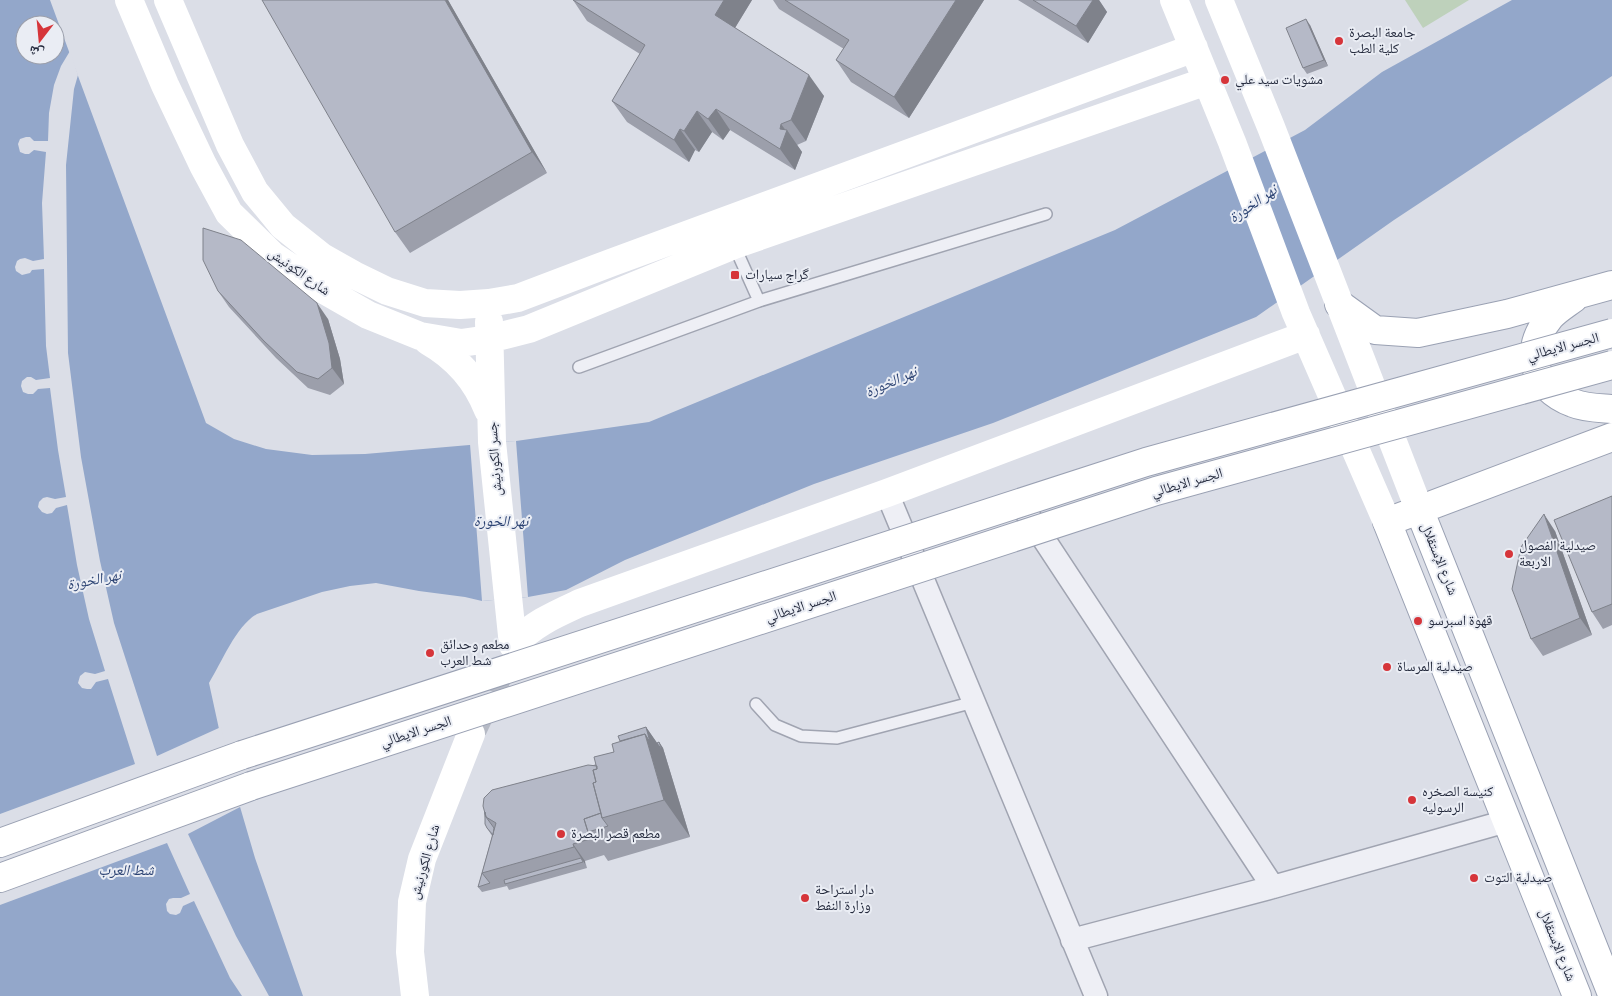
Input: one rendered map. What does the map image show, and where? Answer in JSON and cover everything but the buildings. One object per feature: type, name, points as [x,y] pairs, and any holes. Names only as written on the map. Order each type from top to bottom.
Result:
[{"type":"main road","name":"شارع الكونيش","points":[[129,0],[202,165],[229,213],[273,256],[368,316],[420,336],[461,343],[489,340],[529,329],[734,246],[1207,81]]},
{"type":"main road","name":"شارع الكونيش","points":[[168,0],[230,145],[255,192],[283,226],[322,257],[354,276],[388,291],[425,303],[460,306],[518,298],[1194,48]]},
{"type":"main road","name":"شارع الإستقلال","points":[[1174,0],[1232,142],[1301,324],[1387,522],[1577,996]]},
{"type":"main road","name":"شارع الإستقلال","points":[[1219,0],[1271,127],[1419,510],[1612,994]]},
{"type":"main road","points":[[1337,297],[1375,330],[1418,333],[1507,314],[1612,285]]},
{"type":"main road","points":[[1579,294],[1551,316],[1536,339],[1534,358],[1538,376],[1550,391],[1574,404],[1612,408]]},
{"type":"main road","name":"جسر الكورنيش","points":[[489,303],[492,430],[513,645],[526,632],[548,618],[580,603],[887,493]]},
{"type":"main road","points":[[887,493],[1301,324]]},
{"type":"main road","name":"الجسر الايطالي","points":[[0,843],[242,756],[1146,462],[1612,334]]},
{"type":"main road","points":[[420,336],[444,350],[464,368],[482,394],[492,430]]},
{"type":"main road","name":"الجسر الايطالي","points":[[0,878],[251,786],[1156,492],[1612,365]]},
{"type":"main road","points":[[1387,522],[1611,440]]},
{"type":"main road","name":"شارع الكورنيش","points":[[415,996],[410,952],[412,902],[422,859],[471,734]]},
{"type":"street","points":[[887,493],[1096,996]]},
{"type":"street","points":[[1020,503],[1273,887]]},
{"type":"street","points":[[1072,940],[1273,887],[1507,821]]},
{"type":"lane","points":[[579,367],[759,300],[1046,214]]},
{"type":"lane","points":[[734,246],[759,300]]},
{"type":"lane","points":[[756,704],[775,725],[801,736],[837,738],[974,702]]},
{"type":"green space","points":[[1405,0],[1469,0],[1423,28]]},
{"type":"water","points":[[0,0],[50,0],[56,15],[15,15],[15,65],[65,65],[65,41],[206,423],[234,439],[266,449],[312,455],[365,454],[516,441],[649,422],[1115,230],[1305,130],[1382,72],[1512,0],[1612,0],[1612,76],[1394,220],[1256,317],[993,423],[814,484],[625,560],[566,590],[528,597],[482,601],[376,583],[322,592],[257,614],[249,620],[230,645],[209,683],[224,752],[255,858],[303,996],[0,996]]},
{"type":"pier","points":[[70,51],[78,75],[74,89],[66,165],[68,353],[81,457],[100,561],[114,623],[157,756],[221,727],[242,806],[188,834],[236,936],[269,996],[242,996],[230,978],[194,901],[183,906],[180,913],[176,915],[170,914],[167,911],[166,904],[169,899],[181,898],[190,894],[167,843],[0,905],[0,814],[135,764],[108,679],[96,682],[91,689],[82,688],[78,683],[80,676],[85,672],[95,674],[105,671],[89,619],[77,565],[67,505],[56,508],[52,513],[47,514],[38,507],[39,502],[43,498],[55,499],[66,497],[50,388],[38,389],[33,394],[28,394],[23,392],[21,386],[22,381],[27,377],[36,380],[50,378],[46,346],[44,269],[32,270],[30,273],[22,275],[16,271],[15,267],[20,259],[25,258],[33,261],[44,259],[42,203],[46,152],[34,150],[29,154],[25,154],[20,152],[18,144],[20,139],[26,137],[30,137],[34,141],[48,141],[49,113],[54,85],[61,66],[65,65],[65,59]]},
{"type":"pier","points":[[516,441],[528,597],[482,601],[470,444]]},
{"type":"tunnel","points":[[473,729],[508,655]]},
{"type":"place","name":"جامعة البصرة كلية الطب","points":[[1339,41]]},
{"type":"place","name":"مشويات سيد علي","points":[[1225,80]]},
{"type":"place","name":"گراج سيارات","points":[[735,275]]},
{"type":"place","name":"صيدلية الفصول الاربعة","points":[[1509,554]]},
{"type":"place","name":"قهوة اسبرسو","points":[[1418,621]]},
{"type":"place","name":"مطعم وحدائق شط العرب","points":[[430,653]]},
{"type":"place","name":"صيدلية المرساة","points":[[1387,667]]},
{"type":"place","name":"كنيسة الصخره الرسوليه","points":[[1412,800]]},
{"type":"place","name":"مطعم قصر البصرة","points":[[561,834]]},
{"type":"place","name":"صيدلية التوت","points":[[1474,878]]},
{"type":"place","name":"دار استراحة وزارة النفط","points":[[805,898]]},
{"type":"water label","name":"نهر الخورة","points":[[1253,204]]},
{"type":"water label","name":"نهر الخورة","points":[[891,382]]},
{"type":"water label","name":"نهر الخورة","points":[[501,521]]},
{"type":"water label","name":"نهر الخورة","points":[[94,580]]},
{"type":"water label","name":"شط العرب","points":[[126,870]]}]
